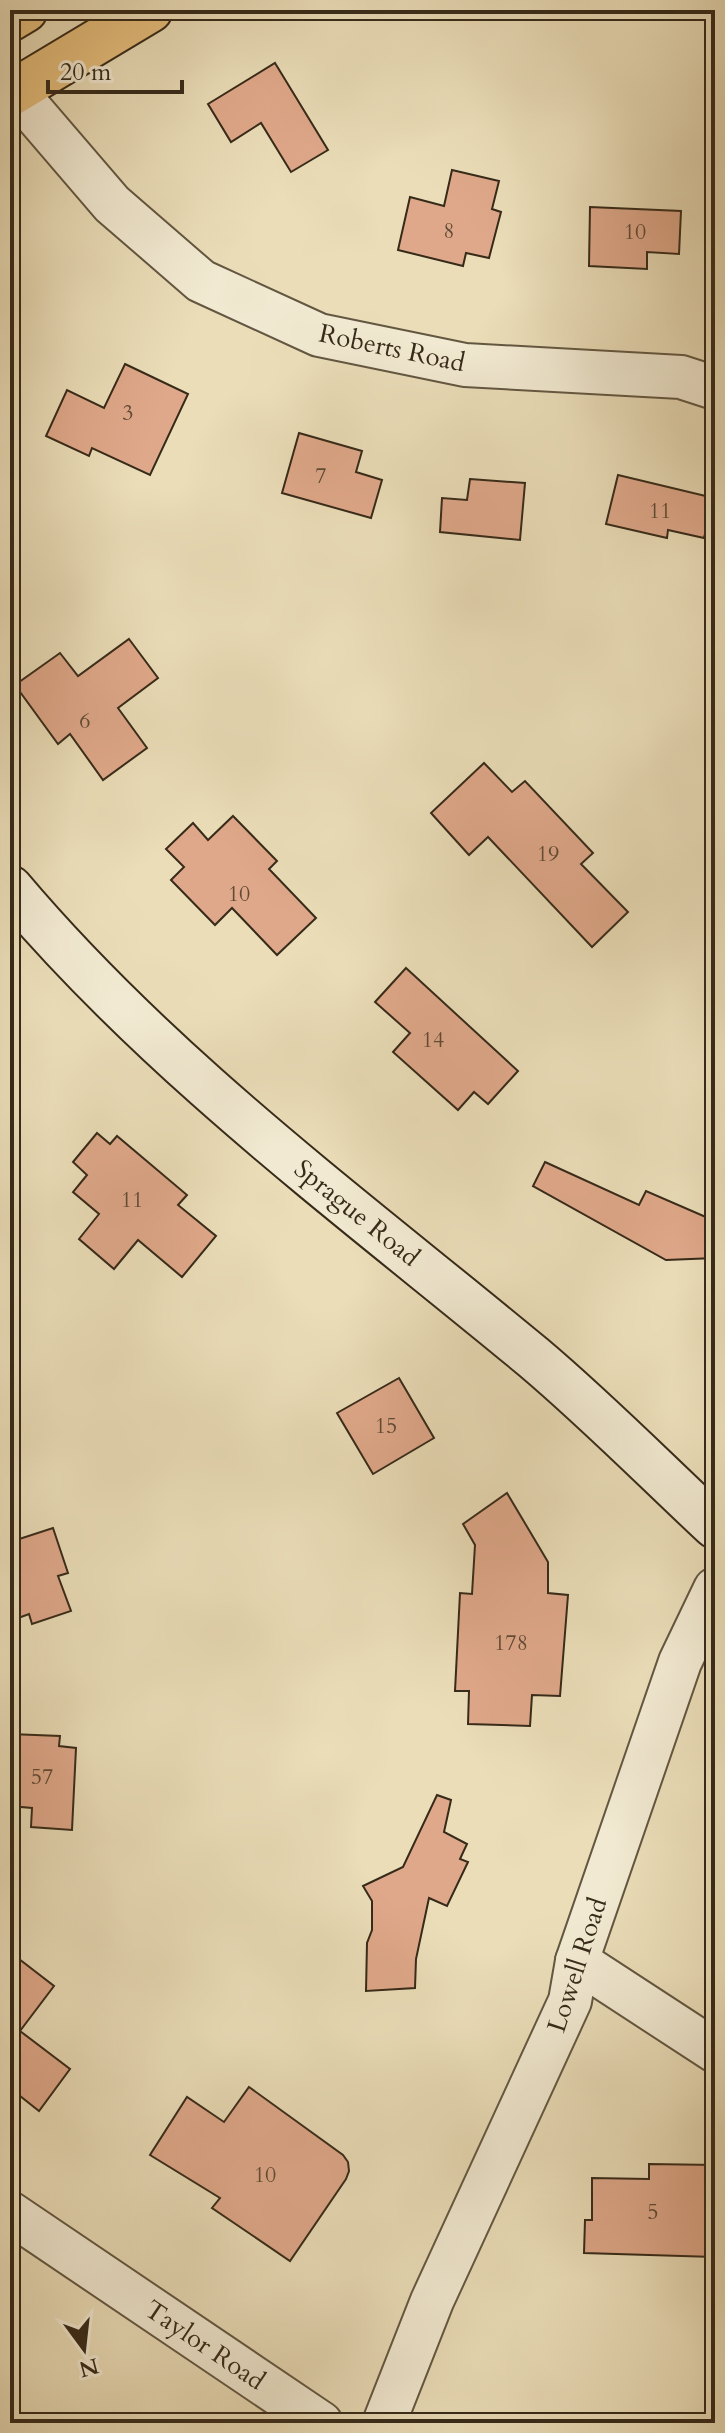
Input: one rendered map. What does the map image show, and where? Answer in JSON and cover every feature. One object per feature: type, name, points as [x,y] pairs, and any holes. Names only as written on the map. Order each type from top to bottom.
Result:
[{"type":"highway","points":[[10,19],[25,10]]},
{"type":"highway","points":[[12,92],[150,10]]},
{"type":"street","name":"Roberts Road","points":[[12,92],[112,204],[201,281],[319,335],[465,365],[681,377],[715,388]]},
{"type":"street","name":"Sprague Road","points":[[10,888],[75,964],[149,1037],[228,1107],[536,1360],[715,1526]]},
{"type":"street","name":"Lowell Road","points":[[384,2423],[432,2301],[570,2001],[577,1961],[680,1662],[715,1589]]},
{"type":"street","points":[[577,1961],[715,2051]]},
{"type":"street","name":"Taylor Road","points":[[10,2213],[321,2423]]},
{"type":"building","points":[[275,63],[328,150],[291,172],[261,123],[231,142],[208,104]]},
{"type":"building","points":[[452,170],[499,181],[492,209],[501,212],[489,258],[466,253],[463,266],[398,250],[410,197],[444,206]]},
{"type":"building","points":[[590,207],[681,211],[679,254],[647,252],[647,269],[589,266]]},
{"type":"building","points":[[125,364],[188,394],[150,475],[92,448],[89,456],[46,436],[67,390],[104,408]]},
{"type":"building","points":[[299,433],[362,451],[356,472],[382,480],[371,518],[282,493]]},
{"type":"building","points":[[618,475],[714,498],[704,538],[668,530],[667,538],[606,524]]},
{"type":"building","points":[[470,479],[525,483],[520,540],[440,532],[442,498],[467,500]]},
{"type":"building","points":[[129,639],[158,678],[118,708],[147,748],[103,780],[70,734],[58,744],[15,685],[60,653],[78,676]]},
{"type":"building","points":[[484,763],[512,792],[525,781],[593,853],[581,864],[628,912],[592,947],[488,837],[469,855],[431,813]]},
{"type":"building","points":[[233,816],[277,861],[269,869],[316,918],[277,955],[232,908],[215,925],[171,880],[184,867],[166,849],[193,823],[208,840]]},
{"type":"building","points":[[406,968],[518,1071],[488,1104],[474,1092],[458,1110],[393,1052],[410,1033],[375,1002]]},
{"type":"building","points":[[97,1133],[110,1144],[117,1136],[187,1195],[178,1205],[216,1236],[182,1277],[138,1240],[114,1269],[79,1239],[99,1214],[73,1192],[87,1175],[73,1162]]},
{"type":"building","points":[[545,1162],[639,1205],[646,1191],[715,1221],[715,1258],[666,1260],[533,1186]]},
{"type":"building","points":[[399,1378],[434,1438],[373,1474],[337,1413]]},
{"type":"building","points":[[507,1493],[548,1562],[548,1593],[568,1595],[560,1696],[532,1695],[530,1726],[468,1724],[469,1691],[455,1691],[460,1593],[472,1594],[475,1545],[463,1524]]},
{"type":"building","points":[[53,1528],[68,1573],[58,1576],[71,1611],[32,1624],[29,1614],[10,1621],[10,1542]]},
{"type":"building","points":[[10,1734],[60,1736],[59,1746],[76,1748],[72,1830],[31,1827],[32,1808],[10,1806]]},
{"type":"building","points":[[437,1795],[451,1800],[444,1832],[467,1844],[460,1859],[468,1862],[447,1906],[429,1898],[416,1959],[415,1988],[366,1991],[372,1901],[363,1886],[403,1867]]},
{"type":"building","points":[[10,1952],[54,1986],[20,2031],[70,2069],[39,2111],[10,2088]]},
{"type":"building","points":[[249,2087],[343,2155],[348,2162],[346,2179],[290,2261],[212,2208],[220,2198],[150,2155],[187,2097],[224,2122]]},
{"type":"building","points":[[649,2164],[715,2165],[714,2257],[584,2253],[585,2220],[592,2220],[592,2178],[649,2179]]}]
